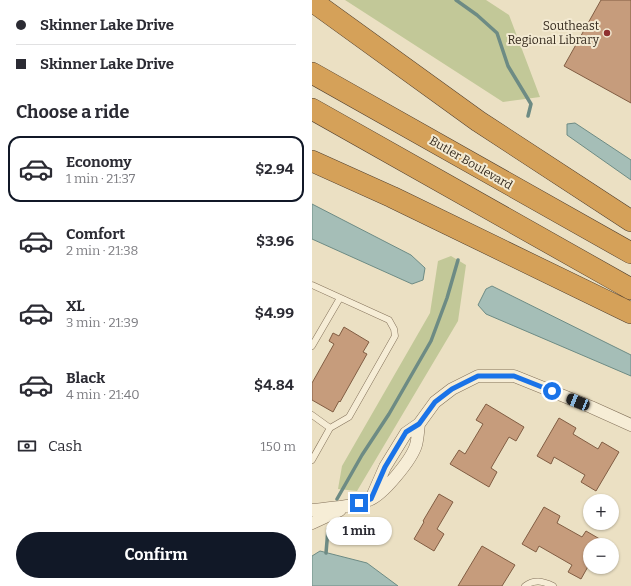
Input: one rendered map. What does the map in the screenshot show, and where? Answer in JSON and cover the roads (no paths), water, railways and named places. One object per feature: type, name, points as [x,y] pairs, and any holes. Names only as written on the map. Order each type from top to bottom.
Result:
[{"type":"highway","points":[[312,1],[478,121],[631,221]]},
{"type":"highway","name":"Butler Boulevard","points":[[312,73],[631,253]]},
{"type":"highway","points":[[312,109],[631,289]]},
{"type":"highway","points":[[312,161],[366,185],[631,313]]},
{"type":"street","points":[[312,523],[348,506],[371,499],[385,467],[406,432],[419,424],[435,402],[452,389],[478,376],[514,376],[631,425]]},
{"type":"street","points":[[312,510],[348,506]]},
{"type":"lane","points":[[312,285],[389,320],[394,329],[395,336],[349,417],[330,428],[312,460]]},
{"type":"lane","points":[[312,346],[340,298]]},
{"type":"lane","points":[[312,415],[330,428]]},
{"type":"lane","points":[[525,586],[535,581],[542,581],[553,586]]},
{"type":"water","points":[[575,123],[631,160],[631,180],[567,135],[567,124]]},
{"type":"water","points":[[312,204],[411,255],[425,268],[423,280],[412,284],[312,239]]},
{"type":"water","points":[[492,286],[631,355],[631,376],[486,314],[478,305],[486,289]]},
{"type":"water","points":[[320,551],[367,563],[398,586],[312,586],[312,556]]},
{"type":"waterway","points":[[456,0],[477,15],[497,33],[508,66],[531,104],[528,116]]},
{"type":"waterway","points":[[337,499],[362,455],[389,414],[431,341],[447,298],[458,260]]},
{"type":"waterway","points":[[326,553],[328,529]]},
{"type":"place","name":"Southeast Regional Library","points":[[607,33]]}]
